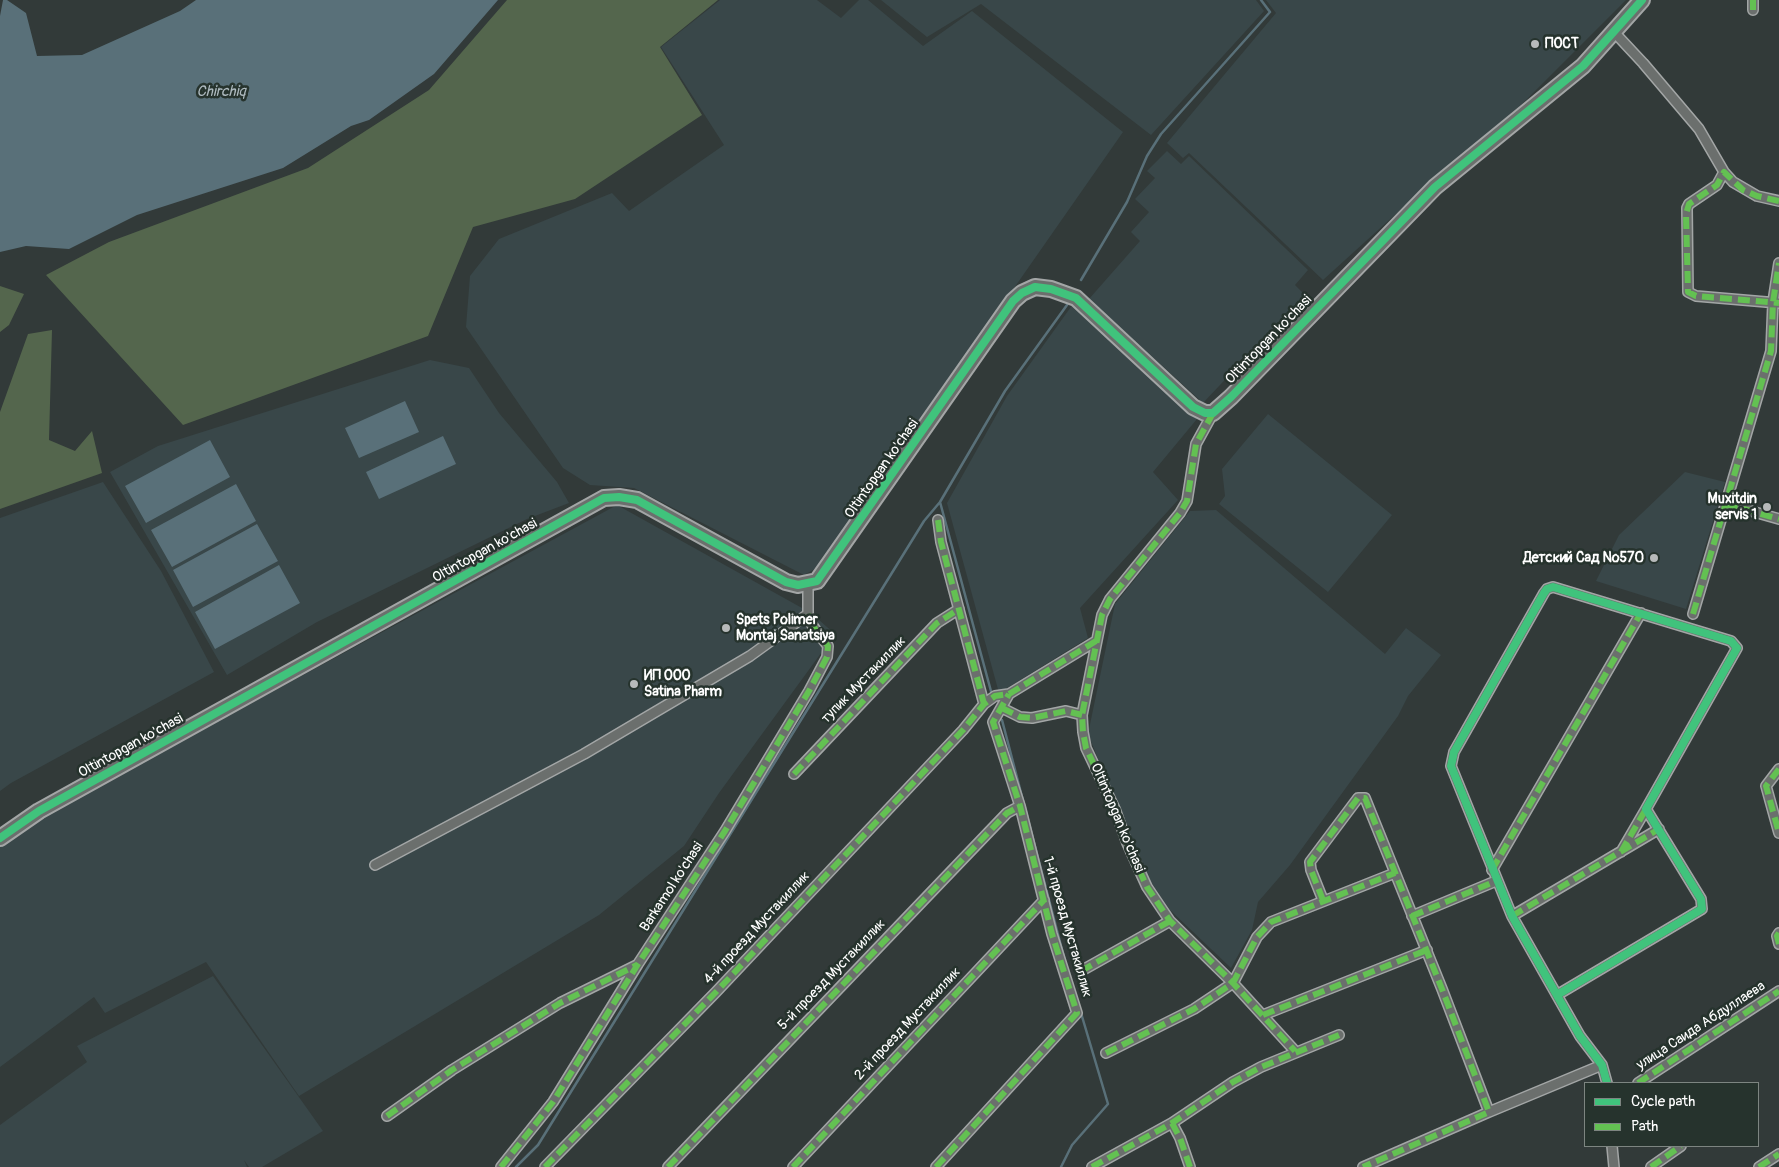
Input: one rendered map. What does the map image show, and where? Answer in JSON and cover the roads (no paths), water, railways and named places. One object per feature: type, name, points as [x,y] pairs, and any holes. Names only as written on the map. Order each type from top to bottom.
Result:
[{"type":"street","name":"Oltintopgan ko'chasi","points":[[1295,1051],[1233,983],[1170,921],[1147,887],[1127,843],[1115,809],[1086,748],[1082,715],[1102,614],[1110,599],[1180,513],[1187,501],[1196,444],[1213,413],[1231,397],[1435,188],[1583,66],[1642,0]]},
{"type":"street","points":[[1753,0],[1753,10]]},
{"type":"street","points":[[1614,32],[1699,129],[1724,172],[1743,190],[1757,196],[1779,201]]},
{"type":"street","points":[[1724,172],[1716,184],[1689,204],[1687,208],[1688,292],[1696,296],[1776,303]]},
{"type":"street","points":[[1693,614],[1771,351],[1779,262]]},
{"type":"street","name":"Oltintopgan ko'chasi","points":[[0,838],[38,810],[604,498],[619,497],[637,500],[786,582],[808,585],[822,577],[1013,301],[1022,293],[1035,288],[1051,288],[1076,298],[1193,407],[1205,413],[1213,413]]},
{"type":"street","points":[[1726,504],[1779,519]]},
{"type":"street","points":[[938,520],[941,542],[982,708],[993,722],[1009,694]]},
{"type":"street","name":"Barkamol ko'chasi","points":[[501,1167],[553,1102],[638,964],[725,831],[810,691],[827,657],[828,646],[812,625],[808,614],[808,585]]},
{"type":"street","points":[[1607,1082],[1602,1065],[1580,1036],[1512,916],[1453,773],[1451,758],[1544,593],[1547,589],[1553,587],[1562,588],[1731,641],[1737,648],[1620,853]]},
{"type":"street","name":"тупик Мустакиллик","points":[[794,774],[937,624],[959,609]]},
{"type":"street","points":[[1492,870],[1641,613]]},
{"type":"street","points":[[375,865],[584,754],[750,656],[808,614]]},
{"type":"street","points":[[982,708],[995,696],[1009,694],[1096,641]]},
{"type":"street","name":"4-й проезд Мустакиллик","points":[[545,1167],[716,992],[982,708]]},
{"type":"street","points":[[1002,708],[1020,717],[1032,718],[1066,710],[1082,715]]},
{"type":"street","name":"1-й проезд Мустакиллик","points":[[936,1167],[1077,1013],[1052,934],[1020,806],[993,722]]},
{"type":"street","points":[[1779,769],[1766,786],[1779,833]]},
{"type":"street","points":[[1323,900],[1311,870],[1310,862],[1358,798],[1365,798],[1427,950],[1489,1112]]},
{"type":"street","name":"5-й проезд Мустакиллик","points":[[668,1167],[1006,813],[1020,806]]},
{"type":"street","points":[[1557,996],[1702,909],[1701,899],[1646,808]]},
{"type":"street","points":[[1512,916],[1659,829]]},
{"type":"street","points":[[1106,1053],[1194,1009],[1233,983],[1264,928],[1271,922],[1395,873]]},
{"type":"street","points":[[1412,916],[1496,881]]},
{"type":"street","name":"2-й проезд Мустакиллик","points":[[793,1167],[1044,900]]},
{"type":"street","points":[[1081,971],[1170,921]]},
{"type":"street","points":[[1779,932],[1777,936],[1779,944]]},
{"type":"street","points":[[1263,1015],[1427,950]]},
{"type":"street","points":[[387,1116],[452,1070],[560,1003],[638,964]]},
{"type":"street","name":"улица Саида Абдуллаева","points":[[1640,1082],[1779,991]]},
{"type":"street","points":[[1092,1167],[1172,1123],[1233,1082],[1295,1051],[1339,1035]]},
{"type":"street","points":[[1363,1167],[1602,1065]]},
{"type":"street","points":[[1172,1123],[1180,1138],[1190,1167]]},
{"type":"street","points":[[1612,1147],[1614,1167]]},
{"type":"street","points":[[1651,1167],[1680,1147]]},
{"type":"street","points":[[1759,1167],[1779,1154]]},
{"type":"water","name":"Chirchiq","points":[[3,0],[7,0],[26,13],[37,56],[82,55],[180,11],[196,0],[498,0],[434,74],[369,120],[351,126],[283,168],[137,215],[69,249],[26,246],[0,252],[0,16]]},
{"type":"water","points":[[405,401],[419,432],[359,458],[345,428]]},
{"type":"water","points":[[443,436],[456,464],[379,499],[366,472]]},
{"type":"water","points":[[210,440],[230,477],[146,523],[125,486]]},
{"type":"water","points":[[236,484],[256,521],[172,567],[151,530]]},
{"type":"water","points":[[257,524],[278,561],[193,607],[173,570]]},
{"type":"water","points":[[279,565],[300,603],[215,649],[195,612]]},
{"type":"waterway","points":[[1081,280],[1127,202],[1147,156],[1161,134],[1270,12],[1261,0]]},
{"type":"waterway","points":[[516,1167],[538,1145],[924,521],[940,502],[1005,391],[1067,305]]},
{"type":"waterway","points":[[940,502],[992,695]]},
{"type":"waterway","points":[[1002,720],[1066,965]]},
{"type":"waterway","points":[[1061,1167],[1072,1145],[1108,1104],[1081,1013]]},
{"type":"place","name":"ПОСТ","points":[[1535,44]]},
{"type":"place","name":"Muxitdin servis 1","points":[[1767,507]]},
{"type":"place","name":"Детский Сад №570","points":[[1654,558]]},
{"type":"place","name":"Spets Polimer Montaj Sanatsiya","points":[[726,628]]},
{"type":"place","name":"ИП ООО Satina Pharm","points":[[634,684]]}]
